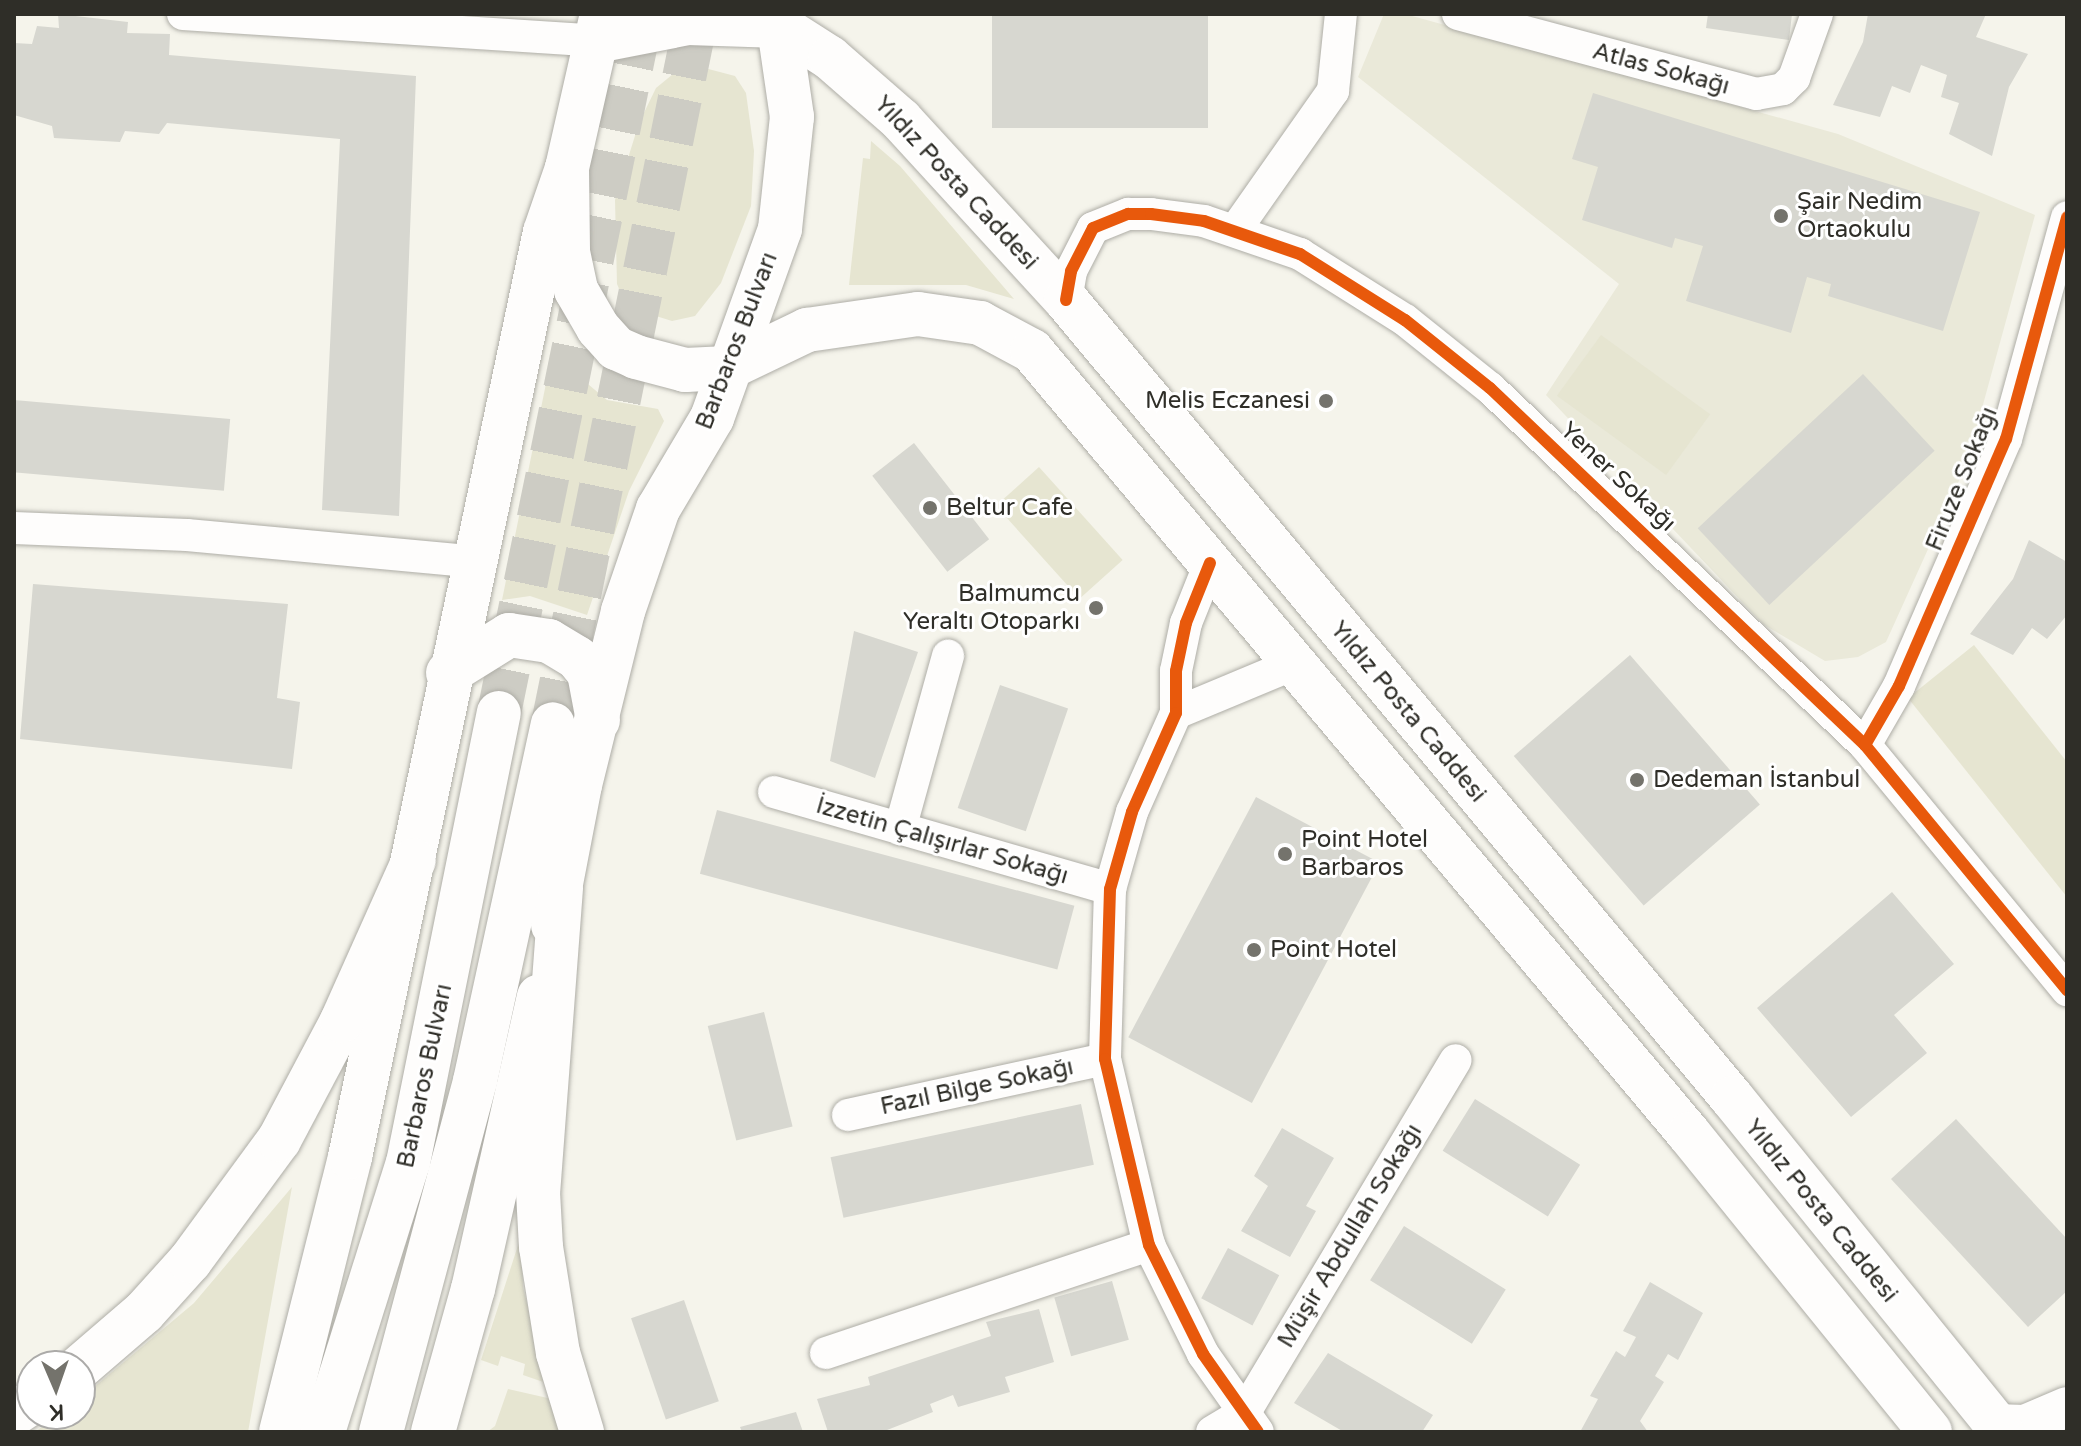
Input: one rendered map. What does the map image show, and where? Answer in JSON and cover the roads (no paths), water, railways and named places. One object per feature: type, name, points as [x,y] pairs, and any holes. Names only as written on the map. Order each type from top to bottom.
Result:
[{"type":"main road","points":[[281,1432],[350,1157],[414,860],[448,673],[476,562],[545,232],[567,168],[600,28],[778,20]]},
{"type":"main road","name":"Yıldız Posta Caddesi","points":[[778,20],[878,98],[1066,300],[1732,1098],[1998,1428]]},
{"type":"main road","name":"Barbaros Bulvarı","points":[[561,888],[623,611],[658,509],[712,418],[766,271],[787,190],[792,117],[778,20]]},
{"type":"main road","points":[[567,168],[568,252],[586,314],[616,348],[636,357],[685,370],[728,368],[807,330],[845,321],[918,314],[980,323],[1032,351],[1296,663],[1930,1432]]},
{"type":"main road","points":[[1296,663],[1339,629]]},
{"type":"main road","points":[[448,673],[509,635],[549,641],[577,658],[589,673],[598,725]]},
{"type":"main road","name":"Barbaros Bulvarı","points":[[323,1432],[408,1163],[499,713]]},
{"type":"main road","name":"Barbaros Bulvarı","points":[[381,1432],[475,1081],[553,724]]},
{"type":"main road","points":[[96,1353],[144,1312],[190,1261],[279,1140],[342,1021],[414,860]]},
{"type":"main road","points":[[433,1432],[476,1274],[561,888]]},
{"type":"main road","points":[[561,888],[538,1192],[541,1247],[558,1353],[582,1432]]},
{"type":"street","points":[[183,14],[600,28]]},
{"type":"street","points":[[1236,229],[1333,91],[1341,14]]},
{"type":"street","name":"Atlas Sokağı","points":[[1458,14],[1756,94],[1783,89],[1794,78],[1817,14]]},
{"type":"street","name":"Yener Sokağı","points":[[1066,300],[1080,249],[1093,228],[1107,220],[1151,214],[1236,229],[1300,254],[1450,352],[1865,745],[2067,990]]},
{"type":"street","name":"Firuze Sokağı","points":[[1865,745],[1899,686],[2006,439],[2067,217]]},
{"type":"street","points":[[14,528],[187,535],[476,562]]},
{"type":"street","points":[[1210,563],[1186,623],[1176,671],[1176,713],[1132,812],[1110,889],[1105,1059],[1149,1245],[1203,1354],[1251,1422],[1212,1432]]},
{"type":"street","points":[[900,829],[948,656]]},
{"type":"street","points":[[1176,713],[1296,663]]},
{"type":"street","name":"İzzetin Çalışırlar Sokağı","points":[[774,792],[1110,889]]},
{"type":"street","name":"Fazıl Bilge Sokağı","points":[[848,1115],[1105,1059]]},
{"type":"street","name":"Müşir Abdullah Sokağı","points":[[1251,1422],[1456,1060]]},
{"type":"street","points":[[826,1353],[1149,1245]]},
{"type":"street","points":[[1998,1428],[2025,1425],[2067,1407]]},
{"type":"tunnel","points":[[499,713],[642,14]]},
{"type":"tunnel","points":[[553,724],[697,14]]},
{"type":"place","name":"Şair Nedim Ortaokulu","points":[[1781,216]]},
{"type":"place","name":"Melis Eczanesi","points":[[1326,401]]},
{"type":"place","name":"Beltur Cafe","points":[[930,508]]},
{"type":"place","name":"Balmumcu Yeraltı Otoparkı","points":[[1096,608]]},
{"type":"place","name":"Dedeman İstanbul","points":[[1637,780]]},
{"type":"place","name":"Point Hotel Barbaros","points":[[1285,854]]},
{"type":"place","name":"Point Hotel","points":[[1254,950]]}]
